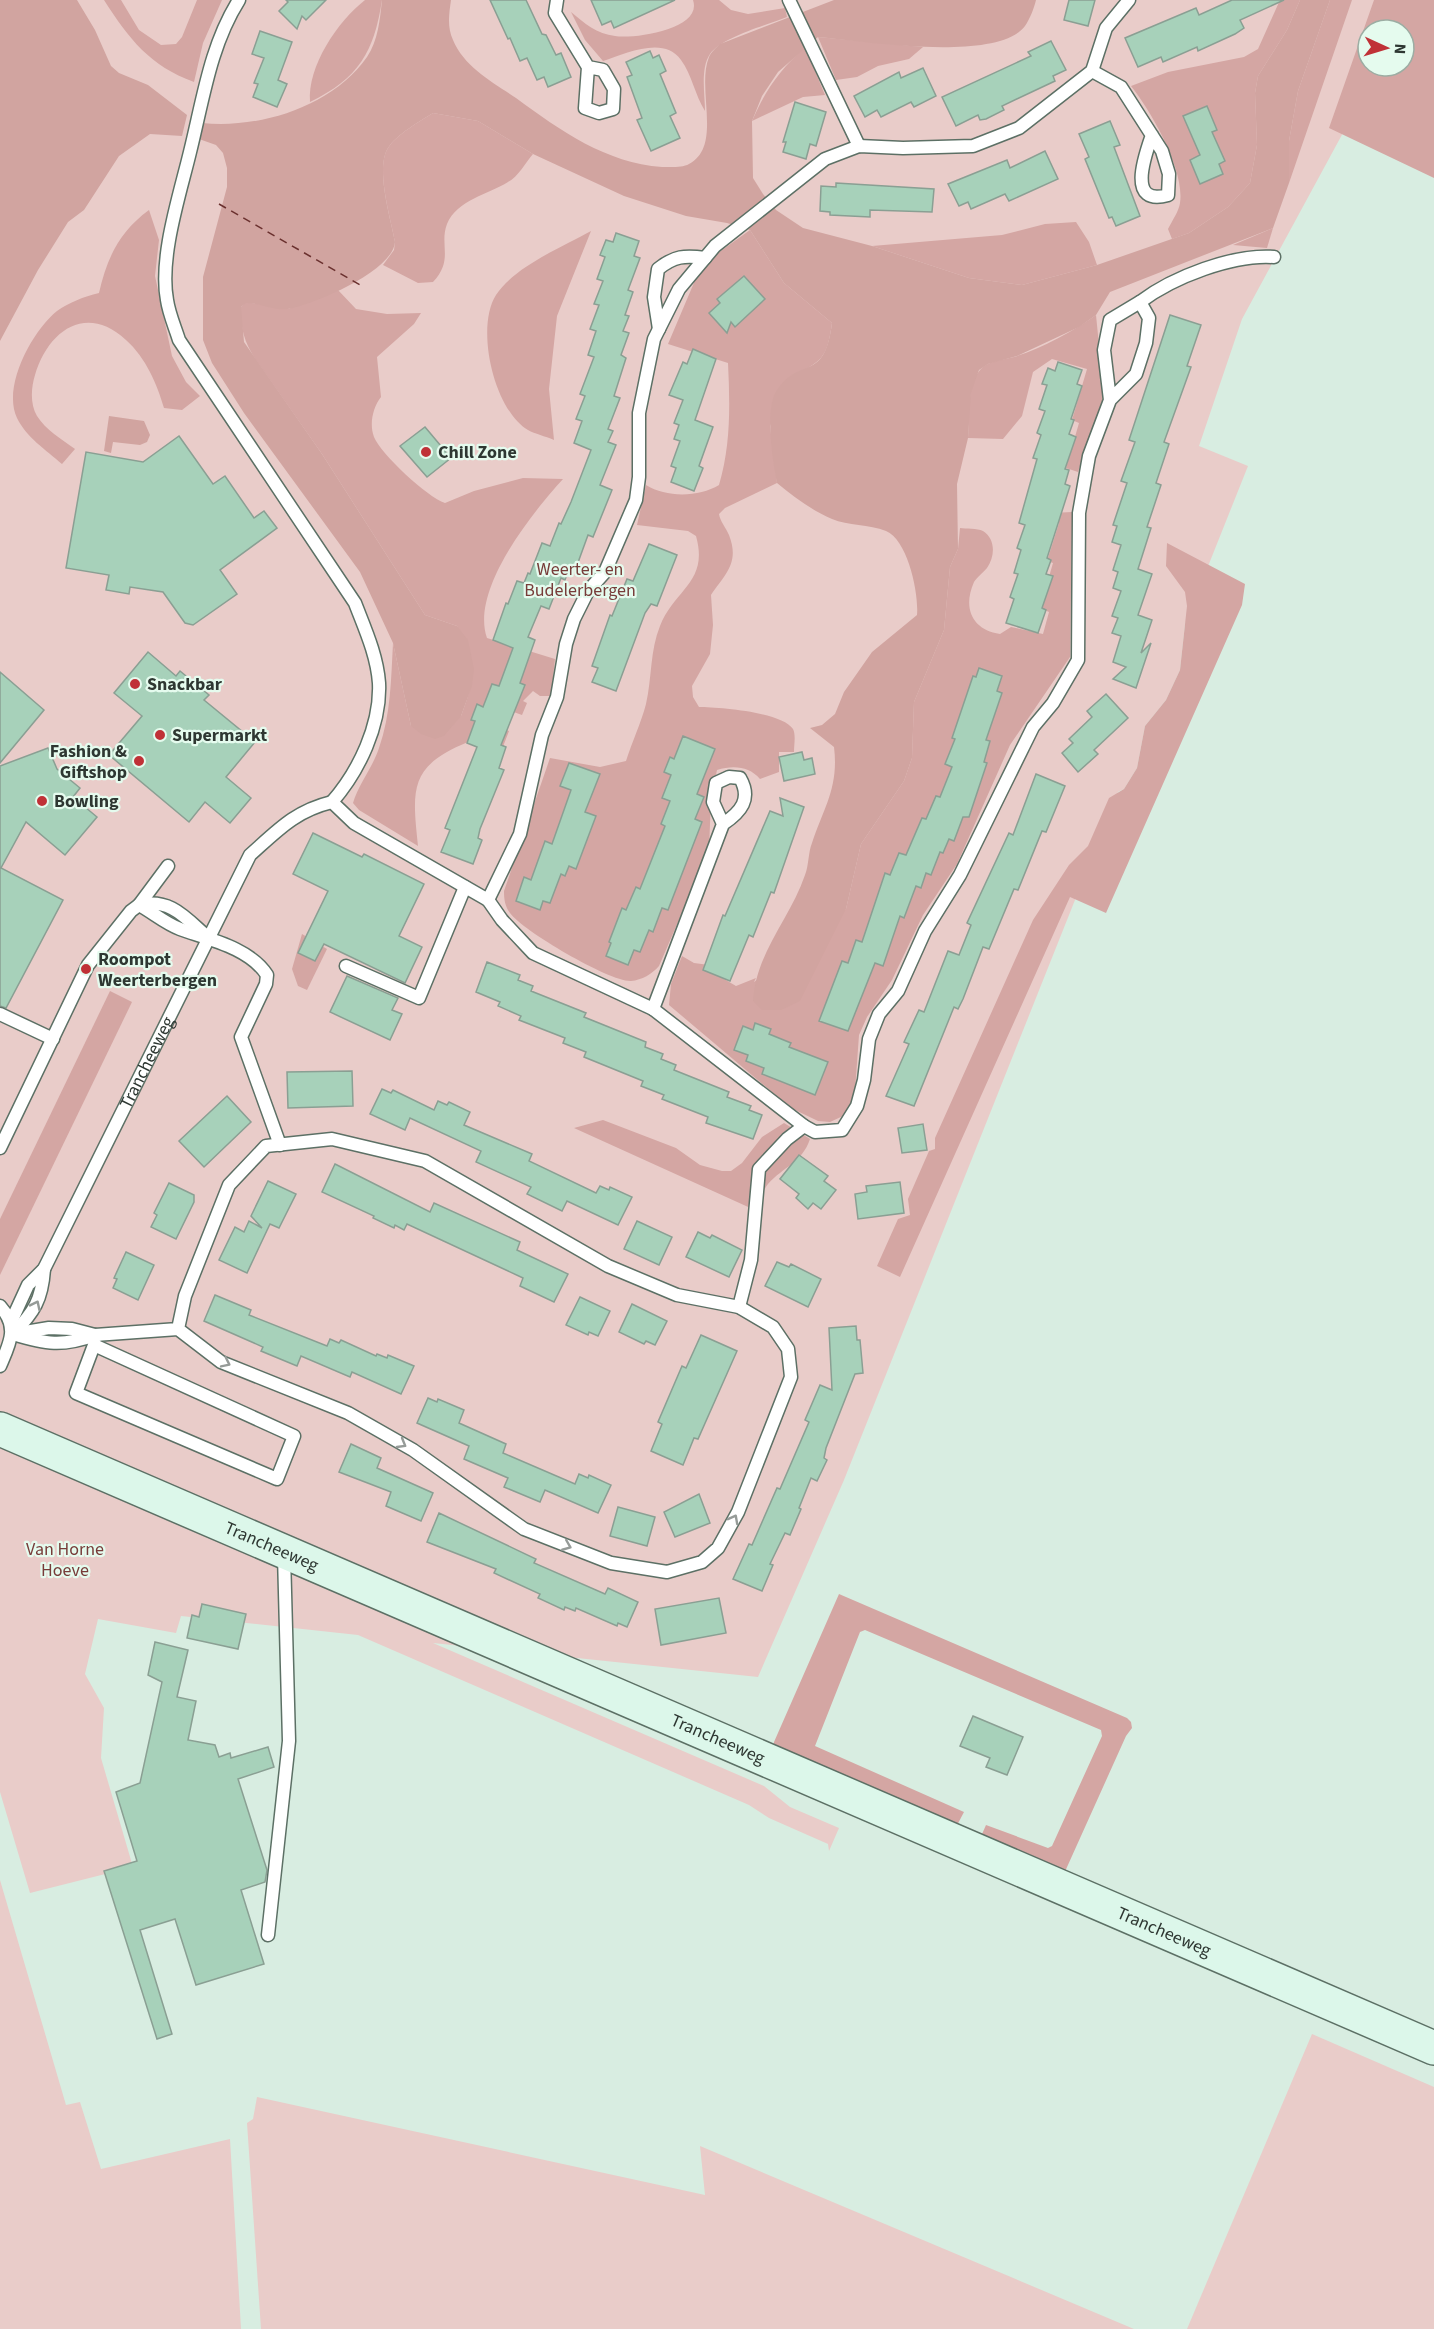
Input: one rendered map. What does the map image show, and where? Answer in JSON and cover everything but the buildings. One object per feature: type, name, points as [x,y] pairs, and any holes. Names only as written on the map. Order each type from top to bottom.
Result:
[{"type":"street","name":"Trancheeweg","points":[[0,1430],[1434,2048]]},
{"type":"lane","points":[[238,0],[229,15],[208,70],[173,220],[166,273],[167,300],[179,340],[355,603],[373,648],[379,684],[375,719],[360,762],[345,787],[332,802],[354,823],[488,900],[502,920],[533,953],[654,1009],[815,1132],[842,1130],[857,1106],[864,1080],[869,1039],[879,1014],[898,991],[925,931],[960,876],[1033,727],[1053,703],[1078,660],[1079,513],[1089,456],[1110,400],[1136,374],[1146,343],[1149,318],[1140,302]]},
{"type":"lane","points":[[557,0],[555,13],[588,67]]},
{"type":"lane","points":[[789,0],[859,146]]},
{"type":"lane","points":[[488,900],[520,834],[542,735],[557,697],[566,644],[574,619],[588,591],[605,572],[636,500],[639,477],[639,413],[654,339],[679,289],[705,258],[736,229],[825,159],[859,146],[903,148],[973,146],[1019,128],[1092,71],[1106,28],[1129,0]]},
{"type":"lane","points":[[1092,71],[1121,87],[1152,135]]},
{"type":"lane","points":[[659,329],[654,297],[658,269],[670,259],[686,255],[705,258]]},
{"type":"lane","points":[[1110,400],[1104,350],[1110,320],[1152,292],[1237,259],[1274,257]]},
{"type":"lane","name":"Trancheeweg","points":[[0,1366],[12,1328],[31,1315],[42,1292],[44,1269],[207,937],[250,855],[292,817],[311,807],[332,802]]},
{"type":"lane","points":[[654,1009],[723,824]]},
{"type":"lane","points":[[0,1148],[88,964],[131,911],[139,905],[168,866]]},
{"type":"lane","points":[[346,966],[419,998],[465,887]]},
{"type":"lane","points":[[139,905],[154,901],[164,904],[185,916],[207,937],[253,960],[267,975],[266,984],[241,1037],[280,1145]]},
{"type":"lane","points":[[0,1014],[53,1039]]},
{"type":"lane","points":[[739,1307],[751,1260],[759,1169],[787,1139],[804,1125]]},
{"type":"lane","points":[[95,1340],[178,1329],[221,1362],[348,1413],[404,1445],[524,1529],[611,1563],[668,1572],[702,1562],[718,1548],[738,1512],[791,1377],[788,1348],[773,1327],[739,1307],[677,1296],[608,1266],[424,1161],[332,1139],[266,1146],[229,1185],[185,1296],[178,1329]]},
{"type":"lane","points":[[0,1306],[12,1328],[72,1329],[95,1340],[294,1436],[277,1479],[76,1393],[95,1340]]},
{"type":"lane","points":[[268,1935],[289,1741],[284,1551]]},
{"type":"green space","name":"Weerter- en Budelerbergen","points":[[0,0],[1434,0],[1434,175],[1344,131],[1242,319],[1199,446],[1248,466],[1185,624],[1180,670],[1166,700],[1145,726],[1137,768],[1124,789],[1118,792],[844,1480],[758,1677],[433,1643],[764,1786],[790,1807],[839,1828],[829,1851],[828,1844],[769,1818],[749,1805],[358,1635],[181,1616],[176,1633],[98,1619],[85,1674],[104,1708],[101,1758],[133,1867],[30,1893],[0,1792]]},
{"type":"green space","points":[[0,1880],[66,2105],[80,2102],[101,2169],[230,2139],[241,2329],[0,2329]]},
{"type":"green space","points":[[1312,2034],[1434,2087],[1434,2329],[1187,2329]]},
{"type":"green space","points":[[257,2097],[705,2195],[700,2146],[1134,2329],[261,2329],[247,2123],[253,2119]]},
{"type":"shaded area","points":[[0,0],[77,0],[95,30],[111,66],[119,73],[148,85],[187,115],[182,136],[150,134],[119,156],[84,210],[68,222],[38,270],[0,341]]},
{"type":"shaded area","points":[[104,0],[121,0],[139,30],[161,45],[176,44],[182,37],[197,0],[222,0],[203,43],[194,82],[165,68],[142,50],[122,27]]},
{"type":"shaded area","points":[[365,0],[382,0],[369,49],[352,73],[341,83],[310,102],[313,74],[326,46],[344,20]]},
{"type":"shaded area","points":[[382,0],[451,0],[449,25],[451,35],[464,58],[480,73],[567,133],[603,152],[641,164],[672,167],[689,164],[699,156],[705,144],[707,131],[706,70],[710,55],[720,44],[834,0],[1036,0],[1025,26],[1010,37],[987,44],[927,47],[818,37],[778,72],[762,96],[752,121],[753,178],[776,210],[803,228],[872,246],[969,278],[1022,285],[1097,265],[1189,233],[1228,207],[1250,183],[1257,145],[1255,93],[1258,76],[1287,30],[1300,0],[1330,0],[1298,91],[1289,141],[1289,183],[1273,228],[1110,292],[1096,315],[1079,327],[1017,356],[988,364],[979,370],[971,393],[968,438],[957,484],[958,549],[950,567],[944,630],[914,702],[912,758],[904,781],[861,844],[846,909],[800,1001],[781,1010],[762,1010],[753,1001],[760,967],[805,875],[811,847],[832,785],[834,747],[810,728],[822,725],[835,714],[844,692],[872,652],[917,615],[911,568],[894,536],[879,529],[832,519],[803,503],[777,483],[770,422],[773,398],[786,380],[817,362],[828,342],[832,323],[784,283],[750,230],[727,223],[686,216],[624,196],[533,154],[478,121],[433,113],[397,138],[388,148],[383,168],[385,194],[395,242],[391,253],[381,264],[351,284],[300,306],[283,309],[246,303],[241,307],[244,342],[322,454],[425,615],[457,626],[468,640],[474,669],[472,686],[461,716],[444,736],[435,739],[421,734],[411,726],[393,643],[360,572],[244,413],[212,363],[203,340],[203,277],[227,187],[227,168],[223,153],[216,145],[199,139],[202,123],[224,124],[270,118],[293,111],[334,89],[352,74],[371,51],[378,30]]},
{"type":"shaded area","points":[[693,0],[719,0],[731,10],[748,14],[785,8],[787,17],[734,37],[710,54],[704,74],[705,111],[685,66],[674,53],[655,47],[644,48],[603,61],[585,40],[571,12],[602,33],[625,37],[637,36],[678,25],[688,18],[693,10]]},
{"type":"shaded area","points":[[1280,0],[1300,0],[1287,30],[1258,76],[1255,93],[1257,145],[1250,183],[1228,207],[1189,233],[1172,239],[1168,229],[1180,203],[1177,174],[1157,125],[1131,86],[1168,72],[1244,57],[1258,49]]},
{"type":"shaded area","points":[[1330,0],[1352,0],[1289,183],[1289,141],[1298,91]]},
{"type":"shaded area","points":[[1374,0],[1434,0],[1434,178],[1329,128],[1356,51],[1356,78],[1416,78],[1416,18],[1368,18]]},
{"type":"shaded area","points":[[818,37],[923,47],[909,59],[878,66],[857,77],[836,80]]},
{"type":"shaded area","points":[[805,47],[825,95],[803,97],[752,121],[774,81]]},
{"type":"shaded area","points":[[433,113],[478,121],[533,154],[512,180],[474,198],[458,209],[447,224],[443,267],[433,282],[418,283],[383,265],[394,250],[395,242],[385,194],[383,168],[384,157],[392,143]]},
{"type":"shaded area","points":[[149,210],[159,240],[155,276],[172,356],[186,382],[200,396],[182,410],[164,408],[150,372],[126,340],[111,329],[97,324],[83,323],[70,327],[49,346],[41,359],[32,391],[33,406],[37,416],[54,434],[75,449],[62,464],[31,437],[17,418],[13,405],[16,376],[29,345],[47,320],[67,305],[99,293],[110,257],[122,237]]},
{"type":"shaded area","points":[[1076,222],[1089,242],[1097,265],[1022,285],[969,278],[872,246],[1002,235],[1045,224]]},
{"type":"shaded area","points":[[1273,228],[1267,248],[1233,245]]},
{"type":"shaded area","points":[[750,230],[784,283],[832,323],[825,351],[810,367],[791,376],[770,426],[777,483],[725,508],[719,514],[732,545],[732,561],[711,595],[713,625],[710,654],[692,686],[693,697],[699,707],[749,712],[787,723],[794,731],[794,752],[779,752],[779,772],[760,779],[746,769],[729,767],[717,770],[711,798],[709,850],[659,966],[646,976],[631,981],[620,979],[587,965],[531,931],[510,913],[505,903],[504,891],[550,758],[600,767],[626,761],[646,704],[654,645],[660,626],[666,613],[694,575],[699,552],[696,536],[688,531],[637,525],[646,485],[673,494],[693,494],[719,485],[728,440],[728,363],[668,344],[696,278],[711,258]]},
{"type":"shaded area","points":[[591,231],[557,316],[549,389],[554,440],[528,430],[516,420],[497,387],[488,347],[487,327],[490,309],[496,295],[514,275],[539,258]]},
{"type":"shaded area","points":[[338,290],[356,309],[387,314],[421,313],[414,324],[377,357],[381,397],[372,421],[374,437],[378,444],[416,484],[445,503],[474,491],[523,478],[563,479],[536,511],[507,553],[487,598],[484,619],[487,638],[555,659],[551,696],[540,696],[533,691],[523,701],[527,703],[522,715],[508,710],[501,728],[509,731],[499,757],[468,742],[434,760],[425,770],[416,794],[418,846],[359,810],[353,803],[383,735],[390,696],[393,643],[411,726],[461,716],[472,679],[468,653],[457,626],[425,615],[322,454],[254,357],[245,339],[241,321],[241,307],[246,302],[288,309]]},
{"type":"shaded area","points":[[1096,315],[1104,395],[1078,472],[1066,468],[1079,423],[1072,420],[1087,369],[1052,359],[1033,372],[1022,416],[1003,439],[968,438],[972,385],[983,367],[1046,344]]},
{"type":"shaded area","points":[[109,416],[144,421],[150,435],[147,442],[140,445],[113,442],[111,453],[104,451]]},
{"type":"shaded area","points":[[1072,512],[1070,657],[1010,745],[957,864],[923,915],[892,980],[867,1017],[859,1035],[852,1103],[843,1116],[830,1122],[818,1121],[791,1108],[669,1005],[671,984],[682,956],[694,963],[709,965],[707,969],[736,986],[756,978],[754,982],[846,909],[861,844],[904,781],[912,758],[914,702],[944,630],[950,567],[958,549],[960,528],[983,531],[990,539],[993,548],[990,564],[974,582],[969,601],[972,617],[983,628],[991,632],[1000,634],[1011,627],[1043,634],[1049,612],[1040,608],[1053,563],[1047,561],[1059,523],[1052,513]]},
{"type":"shaded area","points":[[1167,543],[1245,584],[1242,605],[1106,913],[1070,897],[900,1277],[877,1266],[898,1219],[910,1215],[908,1199],[929,1151],[935,1149],[935,1138],[1033,920],[1069,865],[1088,846],[1109,798],[1124,789],[1137,768],[1145,726],[1166,700],[1180,670],[1187,606],[1185,592],[1166,566]]},
{"type":"shaded area","points":[[302,934],[327,949],[307,990],[298,986],[292,969]]},
{"type":"shaded area","points":[[110,991],[132,1002],[0,1275],[0,1219]]},
{"type":"shaded area","points":[[603,1120],[676,1148],[700,1165],[722,1171],[731,1171],[742,1163],[762,1137],[784,1123],[810,1139],[802,1154],[768,1184],[757,1211],[574,1128]]},
{"type":"shaded area","points":[[839,1594],[1127,1718],[1131,1722],[1132,1728],[1126,1736],[1063,1876],[979,1841],[986,1825],[1048,1848],[1052,1846],[1102,1736],[1101,1730],[865,1630],[860,1632],[815,1746],[964,1812],[954,1831],[772,1751]]},
{"type":"ferry route","points":[[219,204],[362,286]]},
{"type":"place","name":"Chill Zone","points":[[426,452]]},
{"type":"place","name":"Snackbar","points":[[135,684]]},
{"type":"place","name":"Supermarkt","points":[[160,735]]},
{"type":"place","name":"Fashion & Giftshop","points":[[139,761]]},
{"type":"place","name":"Bowling","points":[[42,801]]},
{"type":"place","name":"Roompot Weerterbergen","points":[[86,969]]},
{"type":"park label","name":"Van Horne Hoeve","points":[[65,1559]]}]
